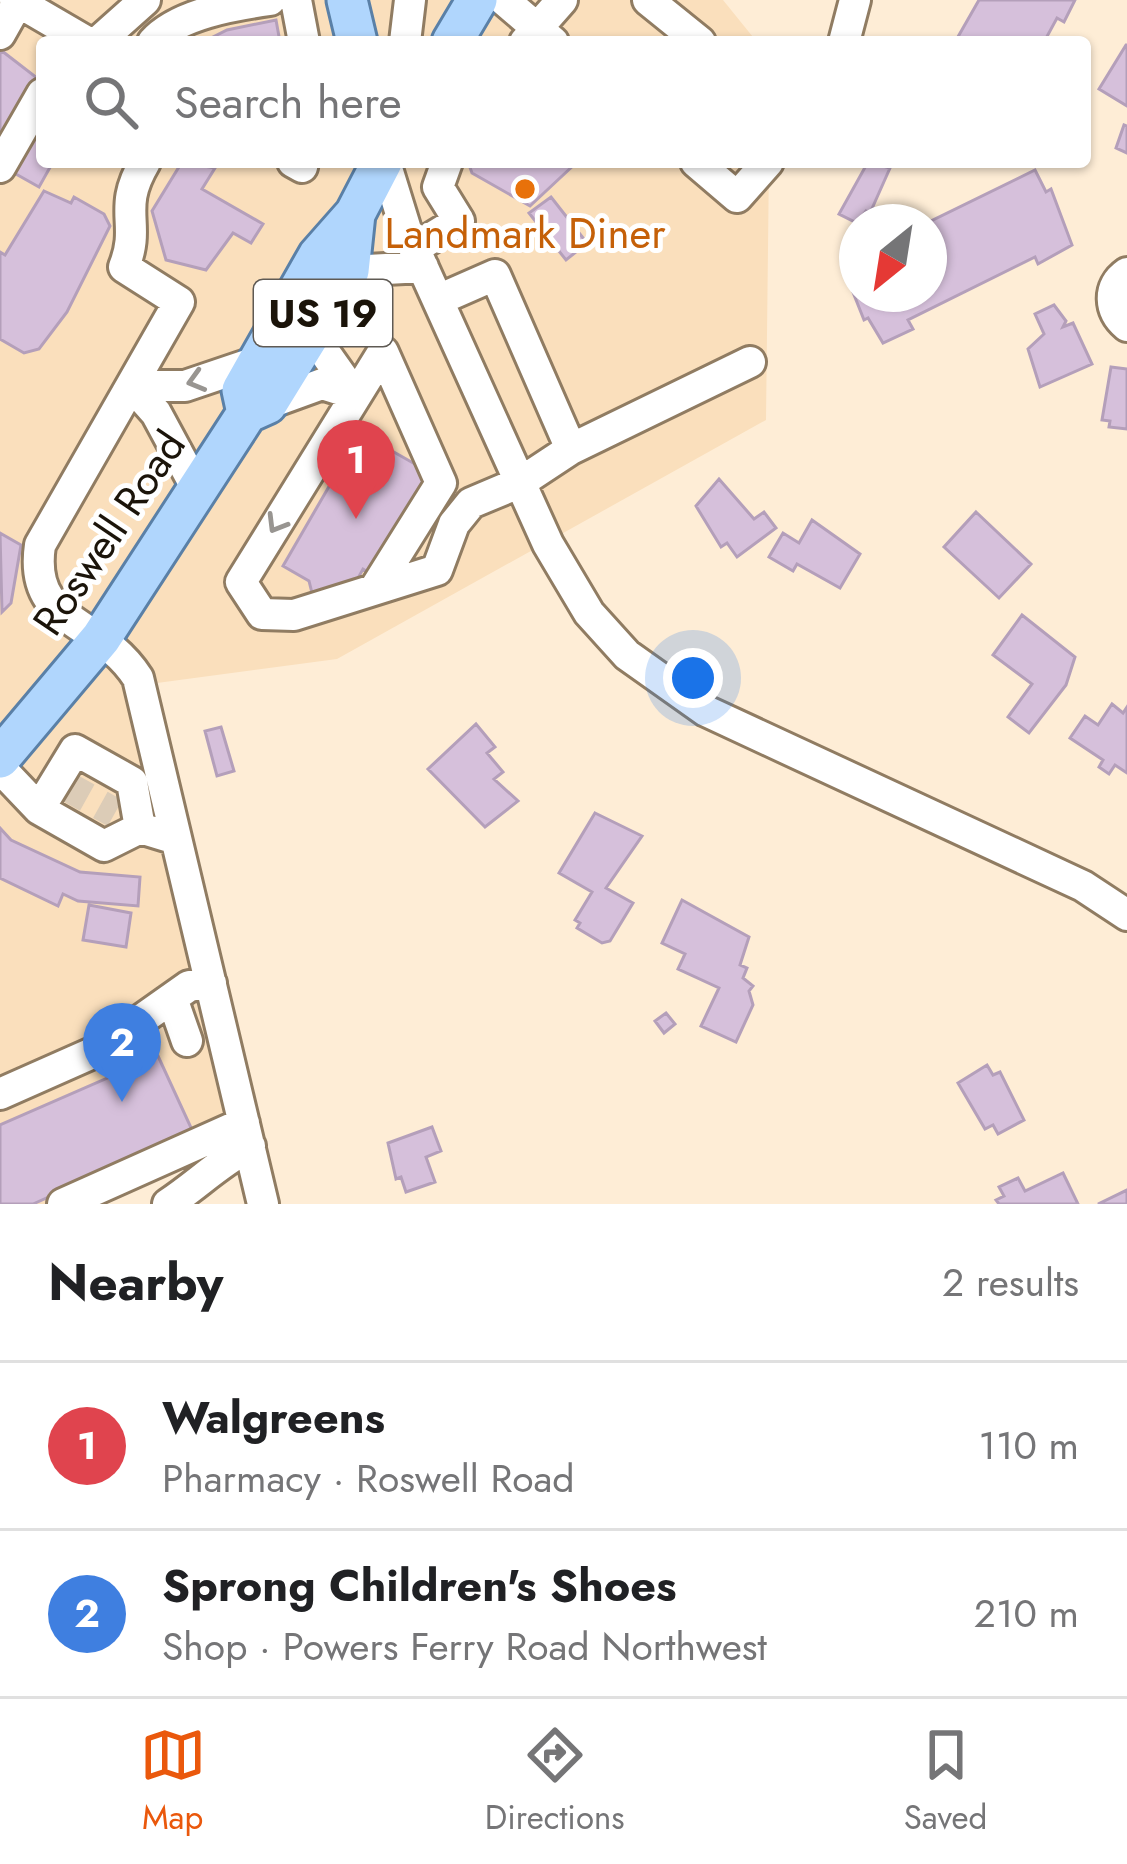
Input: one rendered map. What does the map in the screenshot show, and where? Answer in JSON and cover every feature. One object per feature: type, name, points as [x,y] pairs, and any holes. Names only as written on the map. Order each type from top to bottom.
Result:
[{"type":"main road","points":[[347,0],[356,36]]},
{"type":"main road","points":[[456,36],[477,0]]},
{"type":"main road","name":"Roswell Road","points":[[257,408],[242,391],[318,256],[355,214],[381,168]]},
{"type":"main road","name":"Roswell Road","points":[[0,758],[101,638],[197,489],[315,326],[349,271],[355,214]]},
{"type":"street","points":[[89,36],[145,0]]},
{"type":"street","points":[[158,36],[233,6],[270,0]]},
{"type":"street","points":[[296,0],[303,36]]},
{"type":"street","points":[[404,36],[410,0]]},
{"type":"street","points":[[504,0],[539,36]]},
{"type":"street","points":[[541,36],[562,0]]},
{"type":"street","points":[[648,0],[693,36]]},
{"type":"street","points":[[846,36],[855,0]]},
{"type":"street","points":[[0,34],[16,1],[76,36]]},
{"type":"street","points":[[0,166],[36,104]]},
{"type":"street","points":[[141,168],[128,190],[134,242],[124,267],[179,302],[40,545],[36,572],[43,598],[124,656],[138,677],[263,1204]]},
{"type":"street","points":[[386,168],[419,258],[520,482],[589,613],[662,684],[706,711],[1084,886],[1127,915]]},
{"type":"street","points":[[349,271],[419,258],[459,221],[439,187],[445,168]]},
{"type":"street","points":[[703,168],[737,197],[763,168]]},
{"type":"street","points":[[1127,273],[1117,280],[1111,299],[1117,318],[1127,326]]},
{"type":"street","points":[[438,300],[495,275],[571,448]]},
{"type":"street","points":[[315,326],[330,362],[354,394]]},
{"type":"street","points":[[376,587],[441,482],[383,352],[241,582],[262,614],[294,615],[437,569],[454,524],[471,503],[520,482],[571,448],[750,362]]},
{"type":"street","points":[[132,386],[185,386],[259,361]]},
{"type":"street","points":[[257,408],[322,384],[354,394]]},
{"type":"street","points":[[132,386],[157,412],[197,489]]},
{"type":"street","points":[[0,768],[39,808],[104,846],[127,821],[132,782],[74,750],[59,782],[39,808]]},
{"type":"street","points":[[127,821],[176,839]]},
{"type":"street","points":[[0,1094],[97,1051],[189,986],[211,983]]},
{"type":"street","points":[[173,1001],[187,1041]]},
{"type":"street","points":[[184,1198],[247,1135]]},
{"type":"street","points":[[62,1204],[247,1135]]},
{"type":"shaded area","points":[[0,0],[723,0],[752,36],[36,36],[36,168],[769,168],[766,420],[337,659],[142,685],[230,1141],[93,1204],[0,1204]]},
{"type":"building","points":[[979,0],[1075,0],[1064,22],[1057,18],[1047,36],[958,36]]},
{"type":"building","points":[[276,20],[279,36],[215,36]]},
{"type":"building","points":[[1127,45],[1127,106],[1099,89]]},
{"type":"building","points":[[2,51],[36,77],[36,89],[0,145]]},
{"type":"building","points":[[36,118],[36,168],[50,168],[39,187],[7,169]]},
{"type":"building","points":[[1127,126],[1127,153],[1116,148]]},
{"type":"building","points":[[178,168],[215,168],[202,189],[263,224],[251,243],[233,233],[206,270],[166,260],[152,211]]},
{"type":"building","name":"Landmark Diner","points":[[470,168],[571,168],[530,206]]},
{"type":"building","points":[[865,168],[890,168],[874,204],[845,204]]},
{"type":"building","points":[[1035,170],[1046,192],[1051,189],[1072,245],[1038,264],[1035,257],[947,301],[947,213]]},
{"type":"building","points":[[44,191],[71,203],[74,197],[104,214],[110,226],[67,312],[39,349],[24,353],[0,339],[0,252],[5,255]]},
{"type":"building","points":[[551,197],[587,243],[566,260],[529,213]]},
{"type":"building","points":[[1054,305],[1066,321],[1063,327],[1073,323],[1092,364],[1040,387],[1028,349],[1044,334],[1035,314]]},
{"type":"building","points":[[861,312],[924,312],[908,320],[913,329],[883,343],[868,318],[864,320]]},
{"type":"building","points":[[1111,367],[1127,369],[1127,429],[1109,427],[1110,421],[1102,420]]},
{"type":"building","points":[[371,439],[429,472],[371,574],[363,569],[357,580],[312,593],[309,581],[283,566],[353,445]]},
{"type":"building","points":[[719,479],[754,519],[764,512],[776,528],[737,557],[727,543],[721,547],[696,506]]},
{"type":"building","points":[[976,512],[1031,564],[999,598],[944,547]]},
{"type":"building","points":[[812,520],[860,554],[840,588],[797,564],[793,571],[769,557],[783,533],[799,543]]},
{"type":"building","points":[[0,533],[21,545],[11,603],[2,612]]},
{"type":"building","points":[[1022,615],[1075,657],[1066,685],[1029,733],[1008,717],[1032,684],[993,655]]},
{"type":"building","points":[[1112,704],[1123,713],[1127,707],[1127,773],[1115,765],[1109,774],[1099,767],[1103,760],[1070,738],[1085,716],[1098,725]]},
{"type":"building","points":[[476,724],[495,747],[487,753],[503,772],[494,779],[518,801],[485,827],[428,769]]},
{"type":"building","points":[[221,727],[234,771],[217,776],[205,731]]},
{"type":"building","points":[[595,813],[642,836],[606,888],[633,903],[610,941],[602,943],[577,928],[580,923],[575,920],[592,892],[559,873]]},
{"type":"building","points":[[0,828],[11,840],[80,872],[140,877],[138,906],[78,901],[63,894],[58,906],[0,878]]},
{"type":"building","points":[[682,900],[749,937],[740,965],[747,968],[743,978],[753,986],[749,991],[753,1005],[736,1042],[701,1026],[719,988],[678,969],[685,954],[662,943]]},
{"type":"building","points":[[89,905],[131,913],[126,947],[83,940]]},
{"type":"building","points":[[666,1013],[675,1024],[664,1033],[655,1021]]},
{"type":"building","points":[[158,1056],[193,1132],[33,1204],[0,1204],[0,1125]]},
{"type":"building","points":[[987,1065],[993,1075],[1000,1072],[1024,1120],[998,1134],[993,1125],[985,1129],[958,1083]]},
{"type":"building","points":[[432,1127],[441,1151],[426,1157],[435,1182],[406,1192],[401,1177],[396,1179],[388,1143]]},
{"type":"building","points":[[1063,1173],[1078,1204],[999,1204],[996,1200],[1004,1196],[999,1187],[1018,1178],[1025,1191]]},
{"type":"building","points":[[1127,1190],[1127,1204],[1098,1204]]},
{"type":"tunnel","points":[[61,783],[115,813]]},
{"type":"place","name":"Landmark Diner","points":[[525,189]]},
{"type":"place","name":"Walgreens","points":[[356,519]]},
{"type":"place","name":"Sprong Children's Shoes","points":[[122,1102]]}]
